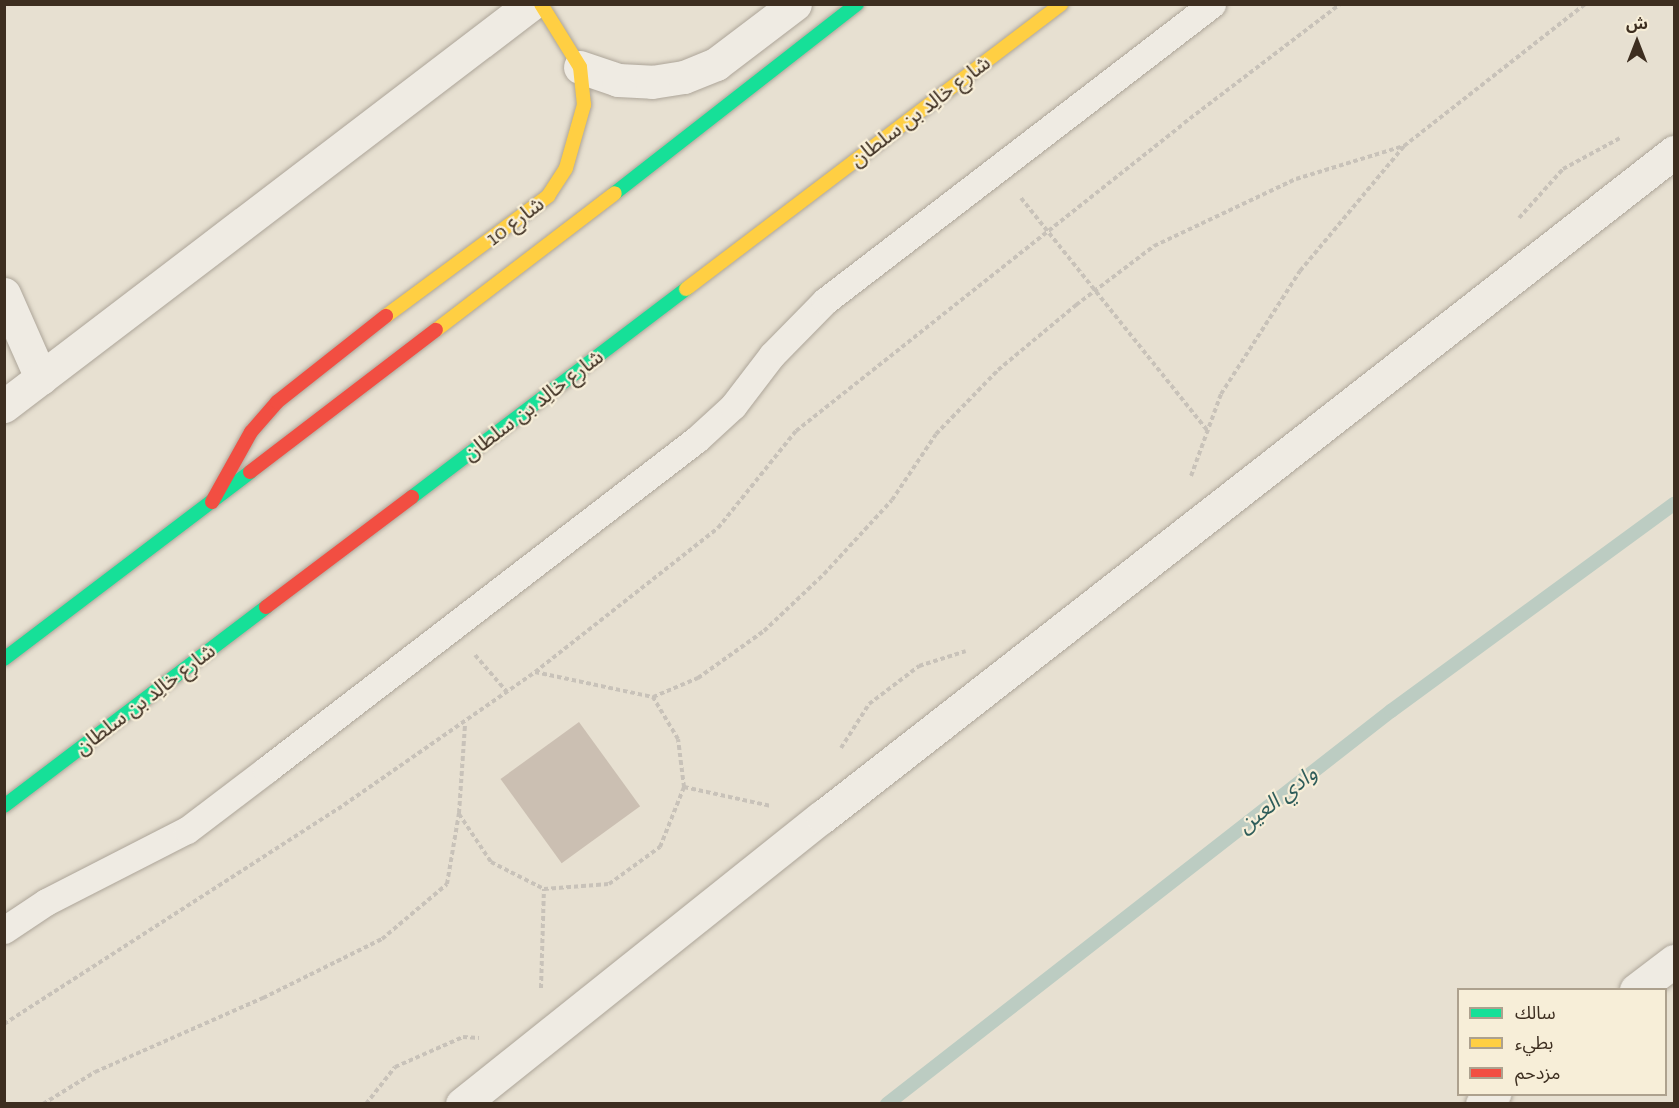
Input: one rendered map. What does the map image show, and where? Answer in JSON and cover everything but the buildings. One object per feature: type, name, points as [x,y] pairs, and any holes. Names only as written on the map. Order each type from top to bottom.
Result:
[{"type":"main road","points":[[541,4],[579,67]]},
{"type":"main road","points":[[4,659],[212,502],[857,4]]},
{"type":"main road","name":"شارع خالِد بن سلطان","points":[[4,806],[1061,4]]},
{"type":"main road","name":"شارع 10","points":[[212,502],[251,432],[277,402],[307,375],[548,196],[578,138],[584,105],[579,67]]},
{"type":"street","points":[[4,406],[531,4]]},
{"type":"street","points":[[579,67],[618,80],[652,82],[684,77],[716,64],[795,4]]},
{"type":"street","points":[[462,1104],[822,817],[1674,152]]},
{"type":"street","points":[[4,294],[41,378]]},
{"type":"street","points":[[1639,988],[1674,961]]},
{"type":"lane","points":[[4,930],[46,902],[187,830],[697,439],[733,406],[772,355],[825,301],[1212,4]]},
{"type":"path","points":[[4,1024],[465,724],[535,672],[718,528],[796,431],[1340,4]]},
{"type":"path","points":[[1187,487],[1221,394],[1300,271],[1404,146],[1585,4]]},
{"type":"path","points":[[535,672],[653,697],[698,678],[764,631],[824,574],[892,500],[936,434],[998,370],[1095,291],[1165,241],[1296,179],[1404,146]]},
{"type":"path","points":[[997,167],[1208,431]]},
{"type":"path","points":[[451,627],[507,692]]},
{"type":"path","points":[[459,813],[491,862],[544,889],[609,884],[660,847],[684,787],[678,739],[653,697]]},
{"type":"path","points":[[43,1104],[95,1072],[263,998],[382,939],[447,884],[459,813],[465,724]]},
{"type":"path","points":[[684,787],[822,817]]},
{"type":"path","points":[[366,1104],[395,1067],[463,1037],[538,1044],[544,889]]},
{"type":"waterway","name":"وادي العين","points":[[887,1104],[1391,711],[1674,504]]},
{"type":"traffic: fast","points":[[615,193],[857,4]]},
{"type":"traffic: fast","points":[[412,497],[686,289]]},
{"type":"traffic: fast","points":[[4,659],[250,472]]},
{"type":"traffic: fast","points":[[4,806],[266,607]]},
{"type":"traffic: slow","points":[[386,316],[548,196],[566,168],[584,105],[580,67],[541,4]]},
{"type":"traffic: slow","points":[[686,289],[1061,4]]},
{"type":"traffic: slow","points":[[436,330],[615,193]]},
{"type":"traffic: jam","points":[[212,502],[251,432],[277,402],[386,316]]},
{"type":"traffic: jam","points":[[250,472],[436,330]]},
{"type":"traffic: jam","points":[[266,607],[412,497]]}]
